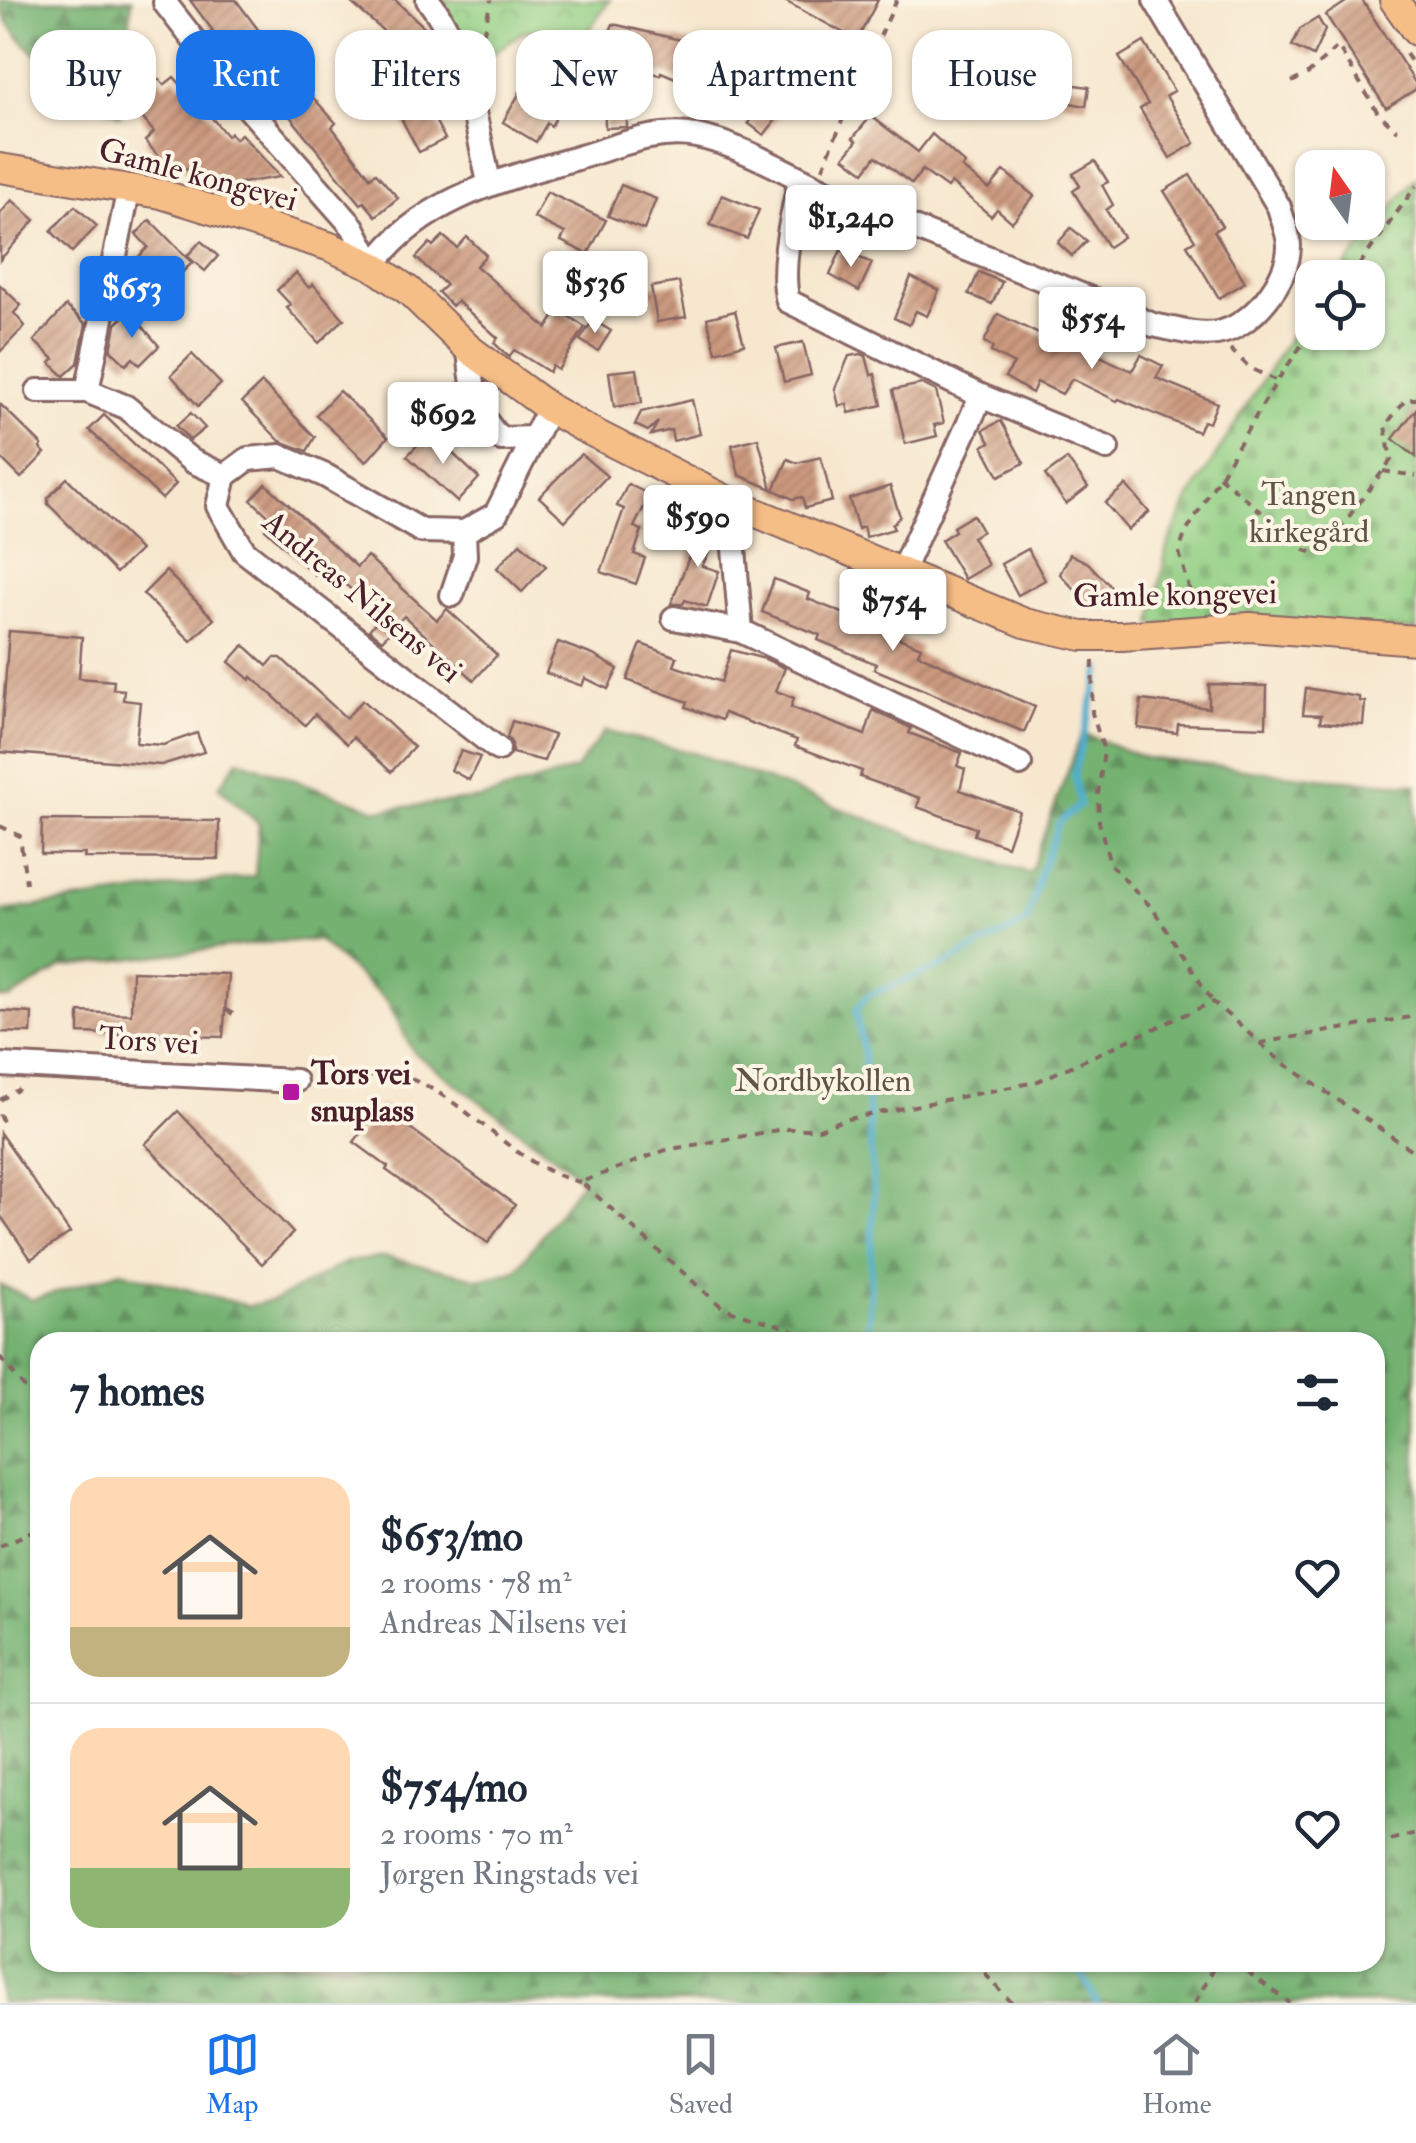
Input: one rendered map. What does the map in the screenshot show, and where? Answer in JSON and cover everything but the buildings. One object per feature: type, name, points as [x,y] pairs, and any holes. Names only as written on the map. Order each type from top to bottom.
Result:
[{"type":"main road","points":[[1394,0],[1416,32]]},
{"type":"main road","name":"Gamle kongevei","points":[[0,168],[161,194],[328,246],[373,266],[409,291],[469,349],[548,408],[730,502],[1025,623],[1094,636],[1285,628],[1416,640]]},
{"type":"street","points":[[428,0],[446,30]]},
{"type":"street","points":[[373,266],[389,243],[419,220],[489,182],[644,138],[679,134],[710,140],[1153,324],[1194,333],[1220,333],[1249,318],[1266,297],[1284,272],[1290,244],[1279,207],[1154,0]]},
{"type":"street","name":"Gamle kongevei","points":[[165,3],[235,93],[353,227],[373,266]]},
{"type":"street","points":[[474,120],[489,182]]},
{"type":"street","points":[[808,183],[790,234],[788,300],[981,396],[1107,448]]},
{"type":"street","points":[[87,391],[129,188]]},
{"type":"street","points":[[469,349],[472,390],[487,426],[502,439],[532,438]]},
{"type":"street","points":[[38,392],[87,391],[126,407],[192,461],[225,476]]},
{"type":"street","points":[[901,573],[981,396]]},
{"type":"street","points":[[452,595],[465,556],[464,532],[496,514],[548,408]]},
{"type":"street","name":"Andreas Nilsens vei","points":[[464,532],[422,531],[326,476],[280,456],[248,458],[225,476],[218,506],[244,550],[498,750]]},
{"type":"street","points":[[730,502],[741,631]]},
{"type":"street","points":[[674,618],[741,631],[1020,764]]},
{"type":"street","name":"Tors vei","points":[[0,1065],[296,1081]]},
{"type":"path","points":[[485,30],[491,0]]},
{"type":"path","points":[[808,183],[897,0]]},
{"type":"path","points":[[1292,82],[1338,46],[1378,112],[1398,132]]},
{"type":"path","points":[[1363,260],[1416,186]]},
{"type":"path","points":[[1220,333],[1236,358],[1278,381]]},
{"type":"path","points":[[1196,629],[1196,613],[1179,552],[1219,476],[1299,350]]},
{"type":"path","points":[[1219,476],[1307,551],[1321,554],[1391,460],[1385,426],[1406,398],[1416,399]]},
{"type":"path","points":[[1383,471],[1416,476]]},
{"type":"path","points":[[1094,636],[1092,713],[1104,751],[1099,822],[1110,864],[1153,909],[1213,1002],[1282,1062],[1416,1154]]},
{"type":"path","points":[[0,826],[20,836],[26,883]]},
{"type":"path","points":[[582,1182],[666,1150],[783,1129],[819,1128],[1036,1082],[1213,1002]]},
{"type":"path","points":[[226,1010],[238,1017]]},
{"type":"path","points":[[1260,1043],[1416,1016]]},
{"type":"path","points":[[296,1081],[404,1076],[449,1102],[555,1176],[582,1182],[722,1307],[796,1332]]},
{"type":"path","points":[[0,1114],[3,1122]]},
{"type":"path","points":[[0,1357],[30,1394]]},
{"type":"path","points":[[0,1546],[30,1532]]},
{"type":"path","points":[[1385,1841],[1416,1833]]},
{"type":"path","points":[[983,1972],[1012,2003]]},
{"type":"path","points":[[1195,2003],[1212,1972]]},
{"type":"path","points":[[1248,1972],[1290,2003]]},
{"type":"green space","points":[[0,0],[132,0],[129,30],[30,30],[30,48],[4,15]]},
{"type":"green space","points":[[444,0],[610,0],[589,30],[516,30],[516,37],[496,51],[496,30],[455,30]]},
{"type":"green space","name":"Tangen kirkegård","points":[[1416,178],[1416,630],[1152,624],[1167,547],[1189,499],[1295,331],[1295,350],[1385,350],[1385,260],[1351,260],[1367,240],[1385,240],[1385,217]]},
{"type":"green space","name":"Nordbykollen","points":[[605,731],[701,755],[921,839],[1030,873],[1082,733],[1145,758],[1329,779],[1416,784],[1416,2003],[0,2003],[0,1285],[33,1300],[121,1271],[248,1306],[276,1300],[346,1262],[386,1257],[480,1279],[516,1270],[581,1182],[570,1168],[413,1052],[388,1002],[318,940],[62,967],[10,999],[0,998],[0,911],[255,876],[259,824],[219,787],[238,759],[377,810],[480,799],[576,769]]},
{"type":"waterway","points":[[868,1332],[874,1194],[864,1055],[856,1010],[867,996],[942,966],[1027,922],[1059,823],[1080,805],[1074,773],[1101,669]]},
{"type":"waterway","points":[[1081,1972],[1097,2003]]},
{"type":"place","name":"Tors vei snuplass","points":[[291,1092]]}]
